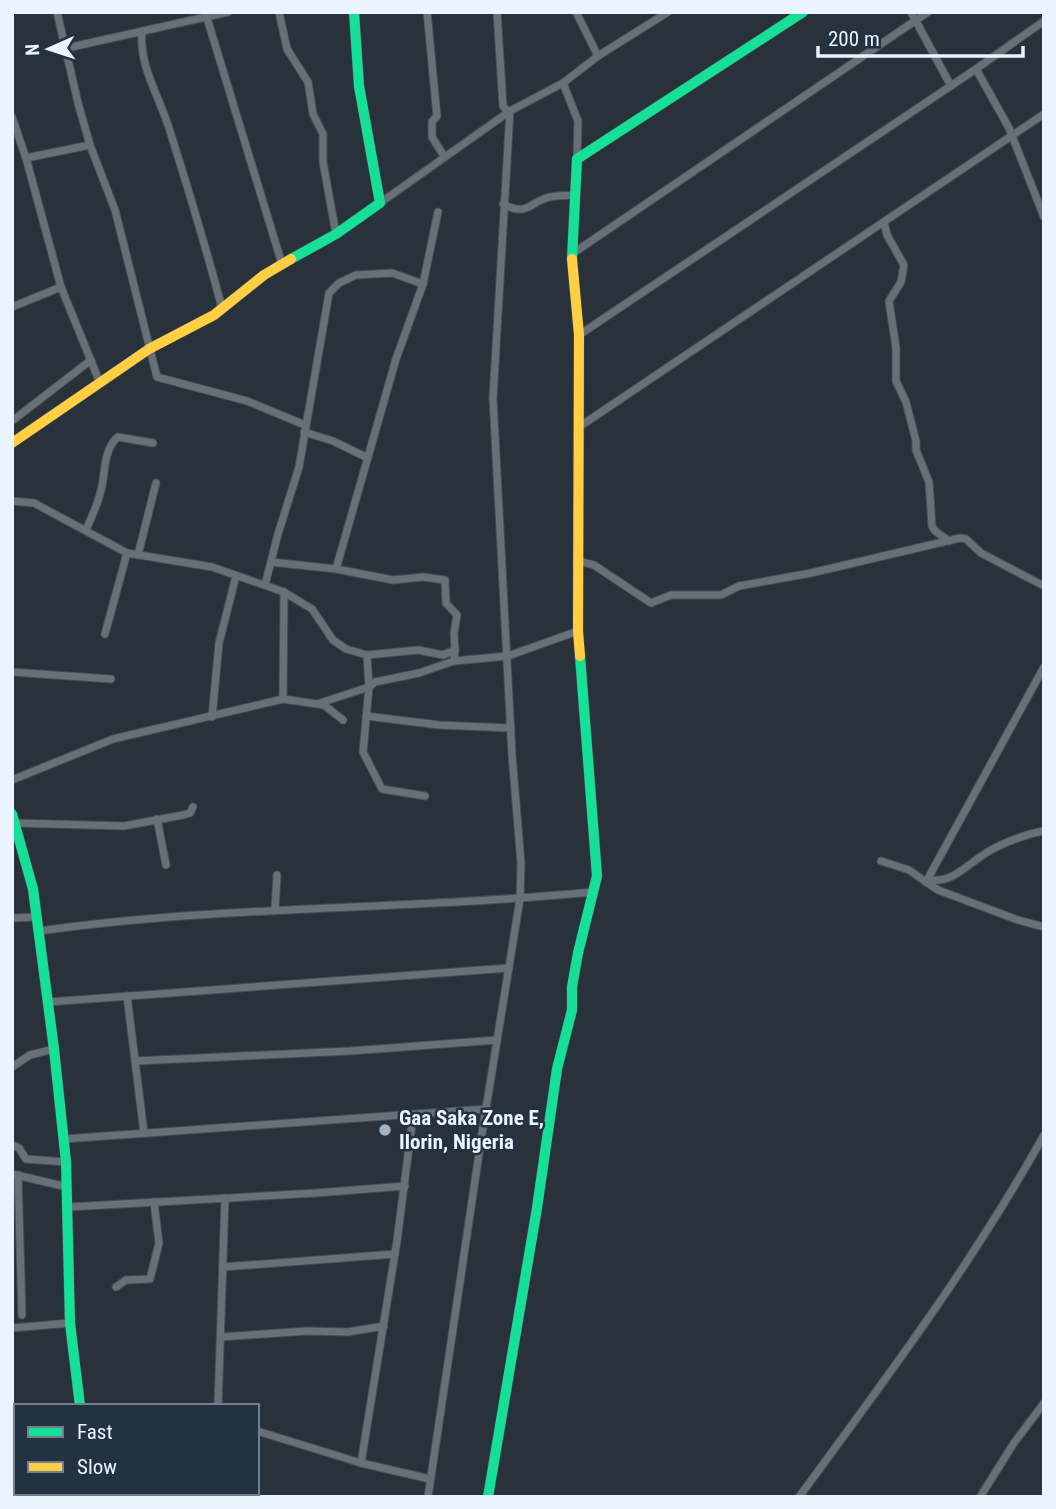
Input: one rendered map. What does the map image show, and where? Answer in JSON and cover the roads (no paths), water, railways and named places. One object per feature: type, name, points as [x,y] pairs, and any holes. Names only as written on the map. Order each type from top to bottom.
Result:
[{"type":"street","points":[[57,12],[78,103],[90,145],[115,210],[157,377],[247,401],[368,458]]},
{"type":"street","points":[[67,48],[228,12]]},
{"type":"street","points":[[279,12],[287,49],[307,82],[313,114],[323,134],[323,162],[336,234]]},
{"type":"street","points":[[354,12],[359,86],[380,204]]},
{"type":"street","points":[[428,12],[437,116],[432,122],[432,137],[444,156]]},
{"type":"street","points":[[496,12],[503,106],[509,111]]},
{"type":"street","points":[[576,12],[598,56]]},
{"type":"street","points":[[12,443],[149,349],[214,315],[282,264],[336,234],[509,111],[563,83],[598,56],[668,12]]},
{"type":"street","points":[[577,159],[803,12]]},
{"type":"street","points":[[911,12],[951,86]]},
{"type":"street","points":[[572,254],[928,12]]},
{"type":"street","points":[[207,18],[282,264]]},
{"type":"street","points":[[579,335],[1044,21]]},
{"type":"street","points":[[142,32],[141,42],[149,81],[169,128],[222,308]]},
{"type":"street","points":[[976,69],[1012,135],[1044,217]]},
{"type":"street","points":[[488,1497],[537,1208],[557,1069],[572,1010],[572,987],[578,953],[597,876],[578,631],[579,335],[572,254],[578,121],[563,83]]},
{"type":"street","points":[[428,1497],[485,1109],[520,899],[521,863],[493,398],[509,111]]},
{"type":"street","points":[[579,427],[1044,114]]},
{"type":"street","points":[[12,117],[61,287],[100,383]]},
{"type":"street","points":[[26,158],[90,145]]},
{"type":"street","points":[[503,204],[526,210],[547,197],[575,195]]},
{"type":"street","points":[[336,569],[396,359],[423,284],[438,212]]},
{"type":"street","points":[[884,222],[887,236],[904,265],[901,282],[889,301],[896,348],[896,381],[906,402],[916,450],[929,482],[932,526],[948,541]]},
{"type":"street","points":[[265,585],[299,467],[327,298],[331,290],[338,283],[356,275],[392,273],[423,284]]},
{"type":"street","points":[[12,307],[61,287]]},
{"type":"street","points":[[12,421],[91,360]]},
{"type":"street","points":[[86,530],[101,493],[103,471],[113,441],[118,437],[153,443]]},
{"type":"street","points":[[138,555],[156,483]]},
{"type":"street","points":[[12,501],[34,503],[128,553],[188,561],[284,592],[312,609],[337,643],[346,649],[367,655],[418,650],[443,655],[454,650]]},
{"type":"street","points":[[578,561],[594,565],[652,603],[671,595],[721,595],[739,586],[967,539],[981,552],[1044,586]]},
{"type":"street","points":[[105,634],[128,553]]},
{"type":"street","points":[[271,562],[336,569],[393,580],[422,576],[445,580],[446,603],[457,615],[454,661]]},
{"type":"street","points":[[212,717],[219,643],[236,576]]},
{"type":"street","points":[[283,699],[284,592]]},
{"type":"street","points":[[317,704],[369,687],[375,682],[419,673],[454,661],[508,656],[578,631]]},
{"type":"street","points":[[367,655],[369,687],[363,752],[379,785],[388,791],[425,796]]},
{"type":"street","points":[[927,881],[1044,667]]},
{"type":"street","points":[[12,672],[111,679]]},
{"type":"street","points":[[12,780],[113,739],[283,699],[324,705],[343,720]]},
{"type":"street","points":[[366,716],[439,725],[511,728]]},
{"type":"street","points":[[80,1404],[70,1322],[66,1162],[54,1048],[28,864],[14,819],[124,826],[183,815],[190,813],[193,807]]},
{"type":"street","points":[[157,819],[166,865]]},
{"type":"street","points":[[927,881],[948,877],[988,851],[1044,831]]},
{"type":"street","points":[[881,861],[909,870],[938,890],[1044,927]]},
{"type":"street","points":[[275,909],[277,875]]},
{"type":"street","points":[[39,930],[135,919],[275,909],[520,899],[593,892]]},
{"type":"street","points":[[12,918],[37,916]]},
{"type":"street","points":[[48,1002],[509,968]]},
{"type":"street","points":[[127,996],[144,1133]]},
{"type":"street","points":[[135,1062],[497,1041]]},
{"type":"street","points":[[12,1066],[30,1055],[54,1048]]},
{"type":"street","points":[[64,1139],[485,1109]]},
{"type":"street","points":[[361,1462],[396,1254],[413,1116]]},
{"type":"street","points":[[799,1497],[942,1299],[1024,1172],[1044,1135]]},
{"type":"street","points":[[12,1145],[19,1148],[26,1159],[66,1162]]},
{"type":"street","points":[[22,1315],[15,1175],[67,1187]]},
{"type":"street","points":[[68,1207],[405,1186]]},
{"type":"street","points":[[218,1404],[225,1198]]},
{"type":"street","points":[[116,1287],[126,1280],[150,1279],[159,1243],[154,1202]]},
{"type":"street","points":[[223,1267],[396,1254]]},
{"type":"street","points":[[12,1328],[70,1322]]},
{"type":"street","points":[[221,1337],[307,1331],[348,1332],[384,1326]]},
{"type":"street","points":[[981,1497],[1014,1443],[1044,1403]]},
{"type":"street","points":[[259,1432],[430,1479]]},
{"type":"place","name":"Gaa Saka Zone E, Ilorin, Nigeria","points":[[385,1130]]}]
